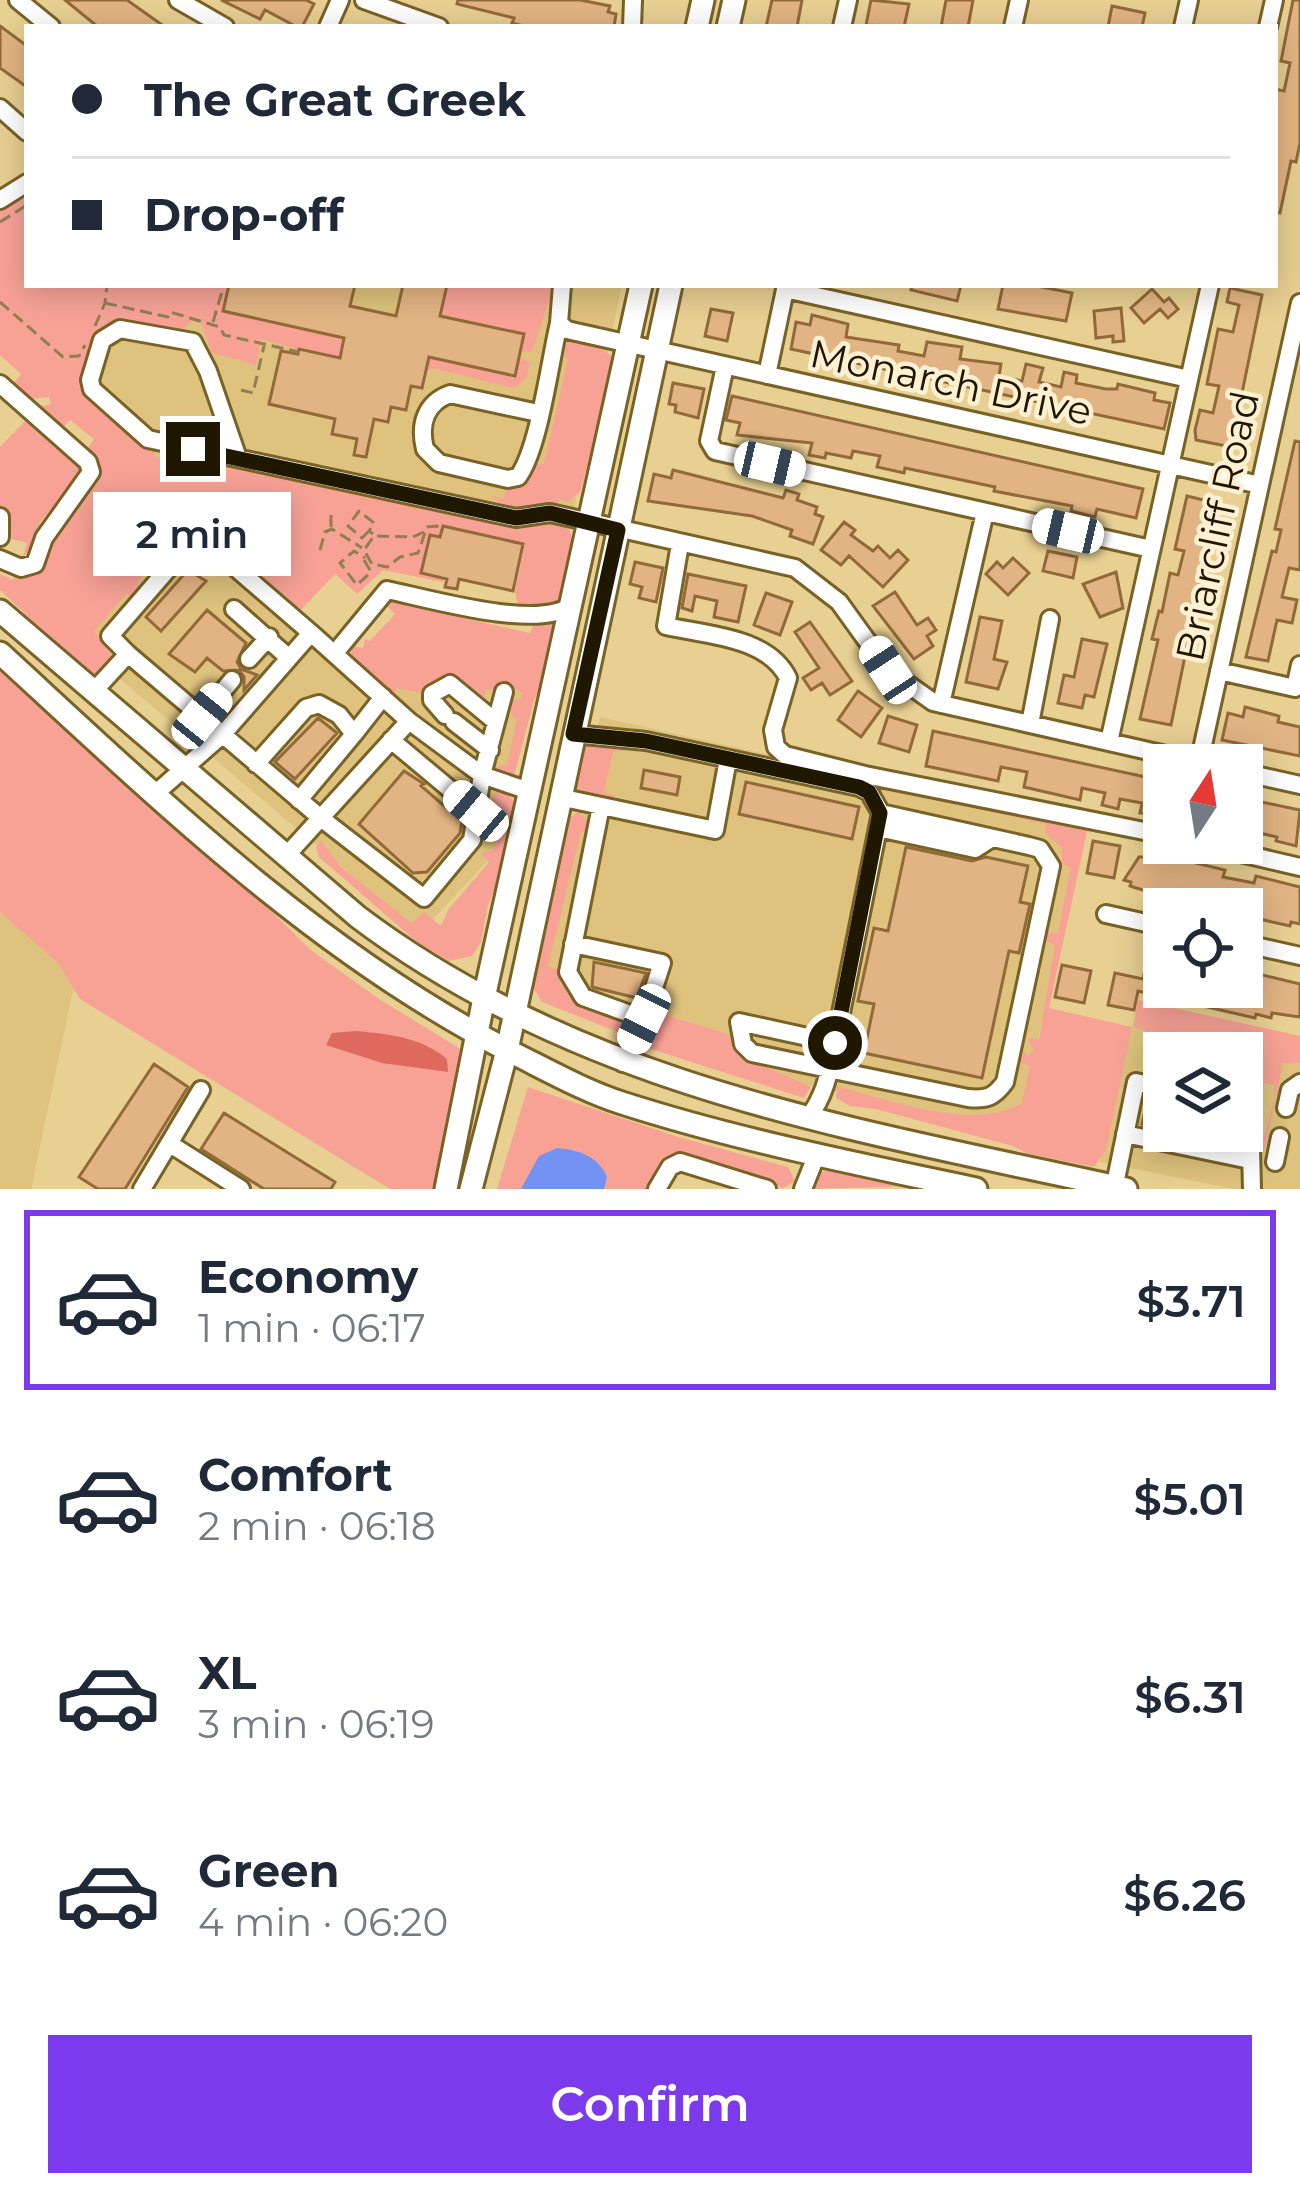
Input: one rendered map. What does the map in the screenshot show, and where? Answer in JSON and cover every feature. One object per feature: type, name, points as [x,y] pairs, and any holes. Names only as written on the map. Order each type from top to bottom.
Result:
[{"type":"main road","points":[[446,1189],[639,288]]},
{"type":"main road","points":[[471,1189],[507,1050],[670,288]]},
{"type":"main road","points":[[0,611],[285,857],[400,949],[513,1015],[623,1063],[717,1094],[1118,1188]]},
{"type":"main road","points":[[0,653],[328,941],[476,1037],[620,1102],[817,1154],[976,1189]]},
{"type":"main road","points":[[529,791],[559,797]]},
{"type":"main road","points":[[680,1118],[699,1111],[792,1132],[808,1118]]},
{"type":"main road","points":[[817,1154],[826,1140],[835,1138],[911,1155],[958,1152]]},
{"type":"street","points":[[18,0],[47,24]]},
{"type":"street","points":[[178,0],[220,24]]},
{"type":"street","points":[[364,0],[431,24]]},
{"type":"street","points":[[0,108],[24,129]]},
{"type":"street","points":[[538,413],[450,394],[431,405],[425,416],[424,449],[439,463],[508,479],[518,477],[527,463],[559,322],[562,288]]},
{"type":"street","points":[[767,375],[786,288]]},
{"type":"street","points":[[790,288],[1190,380]]},
{"type":"street","points":[[1108,742],[1209,288]]},
{"type":"street","name":"Briarcliff Road","points":[[1207,744],[1300,303]]},
{"type":"street","name":"Monarch Drive","points":[[559,322],[567,330],[657,352],[1260,485]]},
{"type":"street","points":[[238,458],[193,343],[120,329],[102,340],[90,380],[92,389],[140,436],[238,458],[516,518],[550,513],[795,568],[838,602],[888,670],[920,694],[941,704],[1143,750]]},
{"type":"street","points":[[724,366],[710,441],[715,451],[1151,549]]},
{"type":"street","points":[[0,384],[88,462],[91,472],[44,538],[35,564],[21,568],[0,559]]},
{"type":"street","points":[[941,704],[985,512]]},
{"type":"street","points":[[0,517],[0,537]]},
{"type":"street","points":[[680,544],[666,626],[750,646],[781,664],[788,678],[773,730],[776,747],[785,754],[865,775],[1143,831]]},
{"type":"street","points":[[504,692],[482,775],[472,839],[424,898],[221,735],[110,636],[181,554],[195,560],[215,551],[409,721],[482,775],[529,791]]},
{"type":"street","points":[[334,653],[351,619],[387,590],[512,615],[560,613],[569,607]]},
{"type":"street","points":[[234,609],[289,658]]},
{"type":"street","points":[[1030,724],[1050,619]]},
{"type":"street","points":[[156,793],[198,759],[311,633]]},
{"type":"street","points":[[249,659],[269,637]]},
{"type":"street","points":[[94,692],[128,654]]},
{"type":"street","points":[[1219,671],[1298,688],[1300,665]]},
{"type":"street","points":[[202,716],[232,680]]},
{"type":"street","points":[[490,750],[450,718],[432,700],[433,694],[450,684],[496,722]]},
{"type":"street","points":[[299,800],[383,697]]},
{"type":"street","points":[[256,764],[306,708],[319,704],[354,734]]},
{"type":"street","points":[[285,857],[409,721]]},
{"type":"street","points":[[573,734],[616,736],[864,789],[879,820],[825,1096],[808,1118]]},
{"type":"street","points":[[391,740],[476,811]]},
{"type":"street","points":[[559,797],[715,830],[728,759]]},
{"type":"street","points":[[1263,777],[1300,785]]},
{"type":"street","points":[[602,806],[568,972],[583,997],[644,1019]]},
{"type":"street","points":[[835,1043],[740,1022],[743,1044],[752,1053],[989,1099],[1005,1082],[1051,866],[1040,849],[879,820]]},
{"type":"street","points":[[1263,858],[1300,867]]},
{"type":"street","points":[[1106,914],[1143,922]]},
{"type":"street","points":[[573,944],[662,963],[653,1000],[623,1063]]},
{"type":"street","points":[[1263,948],[1300,956]]},
{"type":"street","points":[[1118,1188],[1136,1082],[1143,1084]]},
{"type":"street","points":[[1286,1108],[1290,1090],[1300,1083]]},
{"type":"street","points":[[142,1189],[201,1090]]},
{"type":"street","points":[[1126,1134],[1250,1160]]},
{"type":"street","points":[[1275,1162],[1280,1137]]},
{"type":"street","points":[[170,1144],[241,1189]]},
{"type":"street","points":[[1250,1152],[1252,1189]]},
{"type":"street","points":[[803,1189],[817,1154]]},
{"type":"street","points":[[657,1189],[670,1167],[680,1162],[767,1189]]},
{"type":"path","points":[[0,302],[68,358],[79,356],[105,302],[107,288]]},
{"type":"path","points":[[213,324],[223,288]]},
{"type":"path","points":[[105,302],[168,317],[170,312],[220,326],[224,335],[299,352]]},
{"type":"path","points":[[241,390],[253,393],[264,344]]},
{"type":"path","points":[[331,513],[332,529]]},
{"type":"path","points":[[424,532],[423,548],[416,555],[400,557],[387,566],[372,564],[365,558],[354,551],[340,563],[341,569],[357,584],[371,572],[365,558],[363,549],[372,533],[411,537],[433,524],[441,534]]},
{"type":"path","points":[[332,529],[363,549]]},
{"type":"path","points":[[320,550],[325,532],[332,529]]},
{"type":"path","points":[[403,530],[423,548]]},
{"type":"shaded area","points":[[24,190],[24,288],[354,288],[338,360],[261,339],[256,365],[212,353],[201,323],[192,321],[181,331],[113,322],[92,340],[82,378],[86,396],[121,429],[155,448],[154,456],[211,471],[216,459],[544,525],[560,521],[574,547],[560,600],[519,609],[515,592],[524,547],[448,529],[443,582],[383,570],[357,594],[335,574],[298,613],[200,550],[184,551],[171,542],[137,583],[144,590],[138,596],[126,594],[94,631],[117,663],[101,678],[93,678],[0,590],[0,574],[13,580],[18,570],[37,568],[46,559],[53,530],[97,469],[88,448],[94,439],[70,420],[63,427],[41,406],[51,405],[49,397],[32,399],[14,383],[21,374],[0,355],[0,204]]},
{"type":"shaded area","points":[[25,288],[621,288],[565,550],[201,505],[0,333]]},
{"type":"shaded area","points":[[445,288],[553,288],[532,352],[519,352],[530,363],[526,378],[514,388],[433,368],[422,376]]},
{"type":"shaded area","points":[[568,339],[600,348],[615,362],[580,492],[568,502],[558,498],[559,504],[510,507],[491,496],[504,499],[506,491],[523,485],[536,464],[544,464],[568,360],[564,356]]},
{"type":"shaded area","points":[[25,412],[82,466],[82,472],[40,522],[35,548],[23,556],[27,543],[12,539],[9,516],[0,508],[0,447],[27,419]]},
{"type":"shaded area","points":[[192,515],[390,691],[445,667],[529,691],[496,852],[420,933],[80,645]]},
{"type":"shaded area","points":[[392,602],[530,633],[535,621],[550,618],[555,622],[549,664],[513,780],[494,774],[496,766],[507,765],[517,719],[512,716],[510,699],[521,699],[522,692],[499,684],[494,690],[486,689],[483,701],[493,704],[489,708],[444,678],[425,694],[396,688],[394,696],[352,660],[351,646],[363,648],[365,639],[370,641],[395,614],[387,606]]},
{"type":"shaded area","points":[[0,671],[312,951],[459,1048],[464,1062],[435,1189],[390,1189],[80,999],[58,963],[0,912]]},
{"type":"shaded area","points":[[0,701],[113,800],[31,1189],[0,1189]]},
{"type":"shaded area","points":[[600,717],[1087,826],[1017,1129],[733,1069],[563,1004],[544,970]]},
{"type":"shaded area","points":[[588,743],[624,746],[623,751],[613,751],[604,792],[615,796],[610,801],[573,789],[580,748]]},
{"type":"shaded area","points":[[905,787],[1088,827],[1049,1008],[1132,1027],[1106,1150],[1094,1167],[850,1106],[836,1098],[837,1086],[931,1111],[981,1115],[1003,1111],[1022,1103],[1030,1066],[1020,1062],[1024,1051],[1028,1056],[1034,1050],[1027,1038],[1039,1039],[1055,945],[1046,941],[1047,932],[1058,934],[1071,867],[1062,864],[1062,848],[1045,833],[1046,824],[905,792]]},
{"type":"shaded area","points":[[495,792],[509,795],[517,806],[505,864],[488,905],[481,942],[472,956],[449,961],[417,942],[319,857],[316,847],[321,841],[340,866],[411,923],[424,912],[441,926],[448,910],[489,862],[480,853],[493,851],[503,809],[492,806]]},
{"type":"shaded area","points":[[578,812],[589,822],[591,832],[581,832],[548,966],[561,970],[560,984],[591,1011],[608,1010],[628,1024],[628,1036],[542,1002],[532,986],[548,900],[555,889],[571,817]]},
{"type":"shaded area","points":[[1138,1000],[1143,1001],[1143,1008],[1174,1008],[1300,1036],[1300,1063],[1283,1063],[1264,1151],[1275,1097],[1274,1085],[1263,1083],[1263,1032],[1146,1032],[1134,1027]]},
{"type":"shaded area","points":[[1138,1001],[1143,1008],[1170,1008],[1300,1037],[1300,1189],[1234,1189],[1100,1162]]},
{"type":"shaded area","points":[[656,1012],[733,1036],[746,1058],[811,1087],[804,1098],[651,1049],[644,1043]]},
{"type":"shaded area","points":[[356,1031],[415,1041],[447,1059],[448,1072],[382,1063],[326,1045],[332,1033]]},
{"type":"shaded area","points":[[528,1087],[678,1137],[788,1167],[795,1181],[783,1188],[673,1156],[653,1189],[497,1189]]},
{"type":"shaded area","points":[[830,1169],[914,1186],[810,1189],[818,1174]]},
{"type":"water","points":[[557,1148],[593,1159],[607,1177],[604,1189],[521,1189],[539,1156]]},
{"type":"building","points":[[65,0],[127,0],[161,24],[94,24]]},
{"type":"building","points":[[221,0],[306,0],[314,4],[304,24],[291,24],[265,10],[260,19]]},
{"type":"building","points":[[458,0],[580,0],[610,6],[608,12],[616,14],[614,24],[516,24],[514,18],[457,4]]},
{"type":"building","points":[[772,0],[802,0],[798,24],[767,24]]},
{"type":"building","points":[[871,0],[909,4],[905,24],[866,24]]},
{"type":"building","points":[[946,0],[973,0],[969,24],[942,24]]},
{"type":"building","points":[[1293,0],[1300,0],[1300,143],[1296,162],[1291,161],[1280,213],[1278,90],[1284,91],[1290,63],[1281,61]]},
{"type":"building","points":[[1112,6],[1145,13],[1143,24],[1109,24]]},
{"type":"building","points":[[0,26],[24,44],[24,85],[0,68]]},
{"type":"building","points":[[228,288],[354,288],[350,306],[396,316],[402,288],[446,288],[440,316],[524,334],[515,376],[429,357],[422,388],[411,386],[406,410],[391,407],[388,422],[374,419],[366,457],[354,455],[357,439],[332,434],[335,419],[269,404],[281,351],[298,354],[299,349],[340,358],[344,338],[223,311]]},
{"type":"building","points":[[911,288],[960,288],[957,301]]},
{"type":"building","points":[[1002,288],[1072,293],[1066,321],[998,309]]},
{"type":"building","points":[[1230,288],[1262,295],[1231,447],[1196,440],[1195,430],[1200,410],[1213,413],[1219,386],[1207,384],[1218,329],[1233,332],[1239,305],[1227,302]]},
{"type":"building","points":[[1152,289],[1178,309],[1168,318],[1160,309],[1144,323],[1131,308]]},
{"type":"building","points":[[1121,308],[1124,341],[1113,342],[1113,336],[1096,338],[1094,311]]},
{"type":"building","points":[[711,309],[733,313],[727,341],[705,336]]},
{"type":"building","points":[[812,315],[848,324],[846,337],[899,345],[898,351],[924,356],[927,342],[962,347],[960,359],[1001,364],[999,376],[1022,381],[1026,364],[1043,368],[1039,382],[1061,387],[1064,372],[1077,375],[1076,383],[1106,389],[1117,389],[1118,384],[1155,393],[1154,400],[1170,403],[1164,429],[791,349],[796,322],[810,325]]},
{"type":"building","points":[[673,383],[704,389],[698,418],[675,412],[676,405],[669,404]]},
{"type":"building","points":[[732,396],[1143,489],[1136,518],[1097,509],[1095,517],[1071,511],[1072,506],[994,491],[995,487],[905,468],[904,473],[877,467],[880,456],[853,451],[851,458],[826,453],[825,458],[809,455],[812,443],[737,435],[740,423],[726,420]]},
{"type":"building","points":[[1295,441],[1300,442],[1300,570],[1289,568],[1282,597],[1297,600],[1292,623],[1277,620],[1268,661],[1246,657],[1281,530],[1275,529]]},
{"type":"building","points":[[673,470],[783,498],[786,490],[799,494],[797,500],[817,507],[815,514],[823,517],[813,544],[790,536],[792,530],[752,516],[648,501],[654,474],[671,478]]},
{"type":"building","points":[[1187,496],[1216,503],[1171,725],[1140,719],[1158,640],[1152,639],[1159,611],[1170,573],[1178,575],[1184,551],[1175,549]]},
{"type":"building","points":[[844,522],[855,530],[851,535],[873,551],[878,546],[890,558],[898,550],[908,560],[883,587],[849,556],[841,565],[821,550]]},
{"type":"building","points":[[443,526],[523,544],[513,591],[459,579],[457,589],[445,587],[447,579],[421,573],[430,535],[440,537]]},
{"type":"building","points":[[1048,551],[1077,557],[1073,578],[1043,571]]},
{"type":"building","points":[[1013,558],[1029,573],[1008,595],[986,574],[997,562],[1003,568]]},
{"type":"building","points":[[635,562],[663,568],[656,602],[639,598],[642,587],[630,584]]},
{"type":"building","points":[[188,570],[206,581],[161,631],[146,617]]},
{"type":"building","points":[[1116,572],[1123,608],[1100,617],[1083,584]]},
{"type":"building","points":[[688,574],[746,586],[738,622],[714,617],[717,601],[695,596],[692,611],[682,608]]},
{"type":"building","points":[[895,592],[917,625],[928,618],[936,630],[927,636],[933,646],[914,659],[873,606]]},
{"type":"building","points":[[766,593],[792,602],[780,635],[754,625]]},
{"type":"building","points":[[207,610],[246,643],[237,662],[241,669],[257,675],[244,690],[239,670],[223,671],[207,658],[195,672],[169,654]]},
{"type":"building","points":[[980,617],[1002,621],[994,659],[1007,662],[998,689],[966,682]]},
{"type":"building","points":[[810,622],[852,681],[830,695],[822,683],[811,690],[803,678],[819,668],[795,632]]},
{"type":"building","points":[[1082,639],[1107,644],[1094,697],[1085,695],[1082,708],[1058,703],[1064,675],[1074,677]]},
{"type":"building","points":[[858,691],[882,708],[861,737],[838,720]]},
{"type":"building","points":[[1245,707],[1300,727],[1300,756],[1263,748],[1263,744],[1222,740],[1228,713],[1243,717]]},
{"type":"building","points":[[888,716],[917,725],[909,752],[879,743]]},
{"type":"building","points":[[318,718],[337,733],[295,779],[275,762]]},
{"type":"building","points":[[933,731],[1143,776],[1143,813],[1142,803],[1120,799],[1118,809],[1102,805],[1105,793],[1082,788],[1080,800],[1024,787],[1027,772],[1001,767],[998,781],[926,766]]},
{"type":"building","points":[[644,770],[680,777],[677,795],[641,788]]},
{"type":"building","points":[[404,771],[462,821],[460,833],[427,872],[413,873],[359,824]]},
{"type":"building","points":[[746,782],[859,807],[852,839],[739,814]]},
{"type":"building","points":[[1263,802],[1300,810],[1296,846],[1276,841],[1277,837],[1263,834]]},
{"type":"building","points":[[1093,841],[1120,846],[1114,878],[1087,873]]},
{"type":"building","points":[[906,847],[972,861],[986,857],[1028,866],[1020,902],[1030,904],[1019,953],[1009,951],[982,1078],[864,1053],[874,1004],[858,1001],[874,928],[888,931]]},
{"type":"building","points":[[1139,857],[1143,864],[1200,864],[1225,870],[1223,877],[1254,883],[1256,876],[1300,887],[1300,924],[1263,920],[1263,888],[1143,890],[1130,886],[1124,880]]},
{"type":"building","points":[[594,962],[646,973],[637,998],[592,987]]},
{"type":"building","points":[[1062,965],[1091,971],[1084,1003],[1055,997]]},
{"type":"building","points":[[1115,973],[1143,979],[1143,992],[1138,991],[1134,1010],[1108,1005]]},
{"type":"building","points":[[1263,975],[1300,984],[1300,1017],[1272,1013],[1271,1018],[1256,1014],[1255,1018],[1212,1008],[1263,1008]]},
{"type":"building","points":[[154,1064],[188,1087],[125,1189],[98,1189],[79,1177]]},
{"type":"building","points":[[224,1113],[335,1182],[331,1189],[264,1189],[201,1149]]},
{"type":"route","points":[[193,449],[516,518],[550,513],[618,530],[573,734],[646,741],[859,787],[877,803],[880,813],[835,1043]]}]
